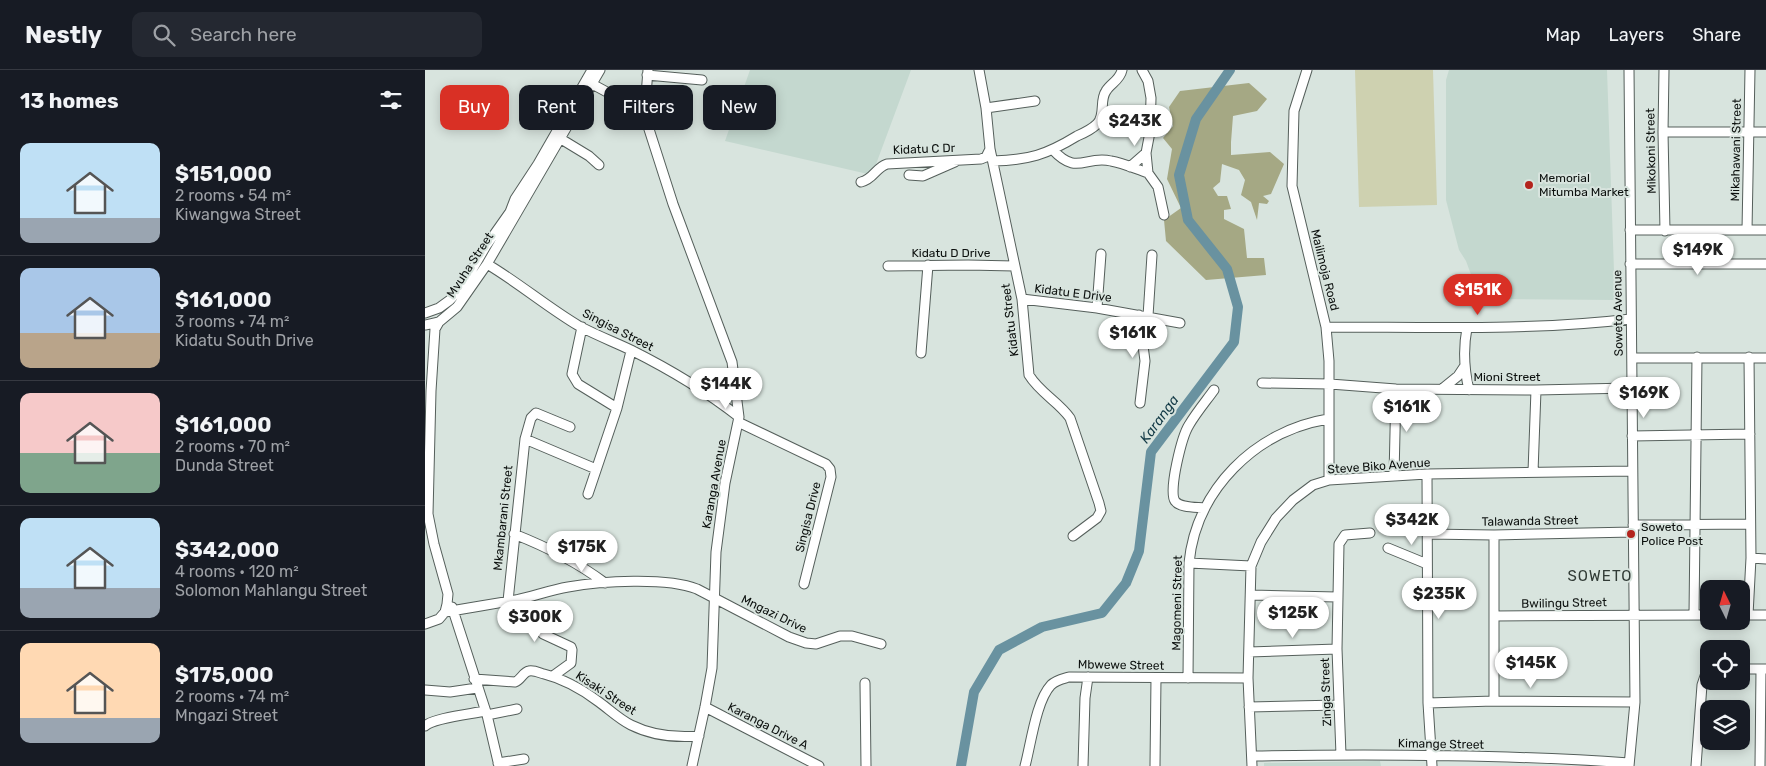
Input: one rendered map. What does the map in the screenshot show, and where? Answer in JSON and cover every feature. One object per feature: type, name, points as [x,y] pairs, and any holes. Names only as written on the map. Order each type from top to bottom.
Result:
[{"type":"street","points":[[425,313],[439,308],[450,300],[462,287],[486,246],[510,212],[515,198],[538,164],[592,70]]},
{"type":"street","name":"Mvuha Street","points":[[439,322],[457,308],[487,264],[600,70]]},
{"type":"street","name":"Kidatu Street","points":[[979,70],[987,108],[990,149],[1022,299],[1029,375],[1035,386],[1064,409],[1071,418],[1101,511],[1097,518],[1073,536]]},
{"type":"street","points":[[993,161],[1025,159],[1053,150],[1097,124],[1102,116],[1104,96],[1107,90],[1119,78],[1122,70]]},
{"type":"street","points":[[1142,70],[1148,81],[1151,98],[1150,132],[1146,153],[1148,173],[1158,187],[1163,215]]},
{"type":"street","name":"Mailimoja Road","points":[[1307,70],[1294,111],[1293,186],[1326,327],[1330,384],[1328,419],[1329,480]]},
{"type":"street","name":"Soweto Avenue","points":[[1629,70],[1635,702],[1629,764]]},
{"type":"street","name":"Mikokoni Street","points":[[1664,70],[1665,231]]},
{"type":"street","name":"Mikahawani Street","points":[[1747,230],[1750,70]]},
{"type":"street","points":[[648,73],[702,80]]},
{"type":"street","points":[[592,84],[604,90]]},
{"type":"street","points":[[987,108],[1035,101]]},
{"type":"street","name":"Karanga Avenue","points":[[650,130],[673,204],[732,362],[738,420],[716,552],[711,668],[705,707],[692,766]]},
{"type":"street","points":[[1663,132],[1766,132]]},
{"type":"street","points":[[561,139],[589,156],[599,165]]},
{"type":"street","name":"Kidatu C Dr","points":[[861,182],[871,178],[881,166],[887,164],[981,159],[986,157],[990,149]]},
{"type":"street","points":[[1053,150],[1069,163],[1081,164],[1110,160],[1148,173]]},
{"type":"street","points":[[1130,168],[1146,153]]},
{"type":"street","points":[[909,175],[923,176],[958,160]]},
{"type":"street","points":[[1630,230],[1766,230]]},
{"type":"street","points":[[1097,308],[1101,254]]},
{"type":"street","points":[[1140,403],[1145,361],[1143,315],[1152,254]]},
{"type":"street","name":"Singisa Street","points":[[487,264],[525,287],[547,305],[582,327],[631,350],[702,390],[738,420]]},
{"type":"street","points":[[1630,264],[1766,264]]},
{"type":"street","points":[[921,353],[928,265]]},
{"type":"street","name":"Kidatu D Drive","points":[[888,266],[1014,266]]},
{"type":"street","name":"Kidatu E Drive","points":[[1022,299],[1097,308],[1180,323]]},
{"type":"street","points":[[1326,327],[1467,328],[1558,326],[1631,319]]},
{"type":"street","points":[[425,325],[439,322]]},
{"type":"street","points":[[439,322],[433,339],[427,458],[429,544],[448,594],[449,611],[486,713],[499,764],[524,759]]},
{"type":"street","points":[[582,327],[571,374],[578,384],[617,408]]},
{"type":"street","points":[[1467,328],[1464,367],[1469,390]]},
{"type":"street","points":[[588,494],[617,408],[631,350]]},
{"type":"street","points":[[1694,615],[1697,357]]},
{"type":"street","points":[[1749,357],[1751,558],[1749,580]]},
{"type":"street","points":[[1631,358],[1766,358]]},
{"type":"street","points":[[1443,389],[1458,376],[1464,367]]},
{"type":"street","name":"Mioni Street","points":[[1262,384],[1330,384],[1396,389],[1469,390],[1631,388]]},
{"type":"street","points":[[1394,476],[1396,389]]},
{"type":"street","points":[[1205,508],[1178,504],[1172,495],[1185,434],[1189,425],[1214,390]]},
{"type":"street","points":[[1533,472],[1536,390]]},
{"type":"street","name":"Mkambarani Street","points":[[511,600],[515,534],[525,439],[529,423],[534,414],[570,427]]},
{"type":"street","name":"Magomeni Street","points":[[1188,678],[1189,563],[1191,546],[1205,508],[1225,477],[1242,460],[1290,428],[1328,419]]},
{"type":"street","name":"Singisa Drive","points":[[738,420],[826,464],[830,469],[831,477],[804,584]]},
{"type":"street","points":[[1632,436],[1750,434]]},
{"type":"street","points":[[525,439],[596,469]]},
{"type":"street","name":"Steve Biko Avenue","points":[[1252,766],[1248,678],[1251,566],[1261,542],[1276,518],[1300,495],[1313,485],[1329,480],[1427,474],[1632,471]]},
{"type":"street","points":[[1427,474],[1428,703],[1432,766]]},
{"type":"street","name":"Talawanda Street","points":[[1427,534],[1495,535],[1695,524],[1750,524]]},
{"type":"street","name":"Zinga Street","points":[[1341,754],[1337,650],[1339,544],[1345,535],[1370,533]]},
{"type":"street","points":[[515,534],[562,555],[582,566],[605,583]]},
{"type":"street","points":[[1494,701],[1495,535]]},
{"type":"street","points":[[1388,548],[1427,564]]},
{"type":"street","points":[[1751,558],[1766,559]]},
{"type":"street","points":[[1189,563],[1251,566]]},
{"type":"street","name":"Mngazi Drive","points":[[449,611],[511,600],[567,587],[605,583],[668,582],[685,584],[805,644],[816,644],[840,636],[852,636],[881,644]]},
{"type":"street","points":[[1251,595],[1337,597]]},
{"type":"street","points":[[511,600],[543,634],[571,647],[571,663],[553,676]]},
{"type":"street","points":[[425,624],[439,619],[449,611]]},
{"type":"street","name":"Bwilingu Street","points":[[1494,616],[1700,615]]},
{"type":"street","points":[[1750,615],[1766,615]]},
{"type":"street","points":[[1249,652],[1337,650]]},
{"type":"street","points":[[1750,669],[1764,669],[1760,766]]},
{"type":"street","name":"Kisaki Street","points":[[474,679],[515,682],[519,681],[527,671],[531,670],[553,676],[581,690],[635,727],[651,733],[673,737],[699,736]]},
{"type":"street","name":"Mbwewe Street","points":[[1025,766],[1034,726],[1045,693],[1057,680],[1069,677],[1248,678]]},
{"type":"street","points":[[1083,766],[1085,698],[1088,677]]},
{"type":"street","points":[[1155,766],[1156,678]]},
{"type":"street","points":[[865,683],[866,766]]},
{"type":"street","points":[[425,690],[450,692],[477,688]]},
{"type":"street","points":[[1696,766],[1702,690]]},
{"type":"street","points":[[1428,703],[1494,701],[1635,702]]},
{"type":"street","points":[[1249,707],[1339,705]]},
{"type":"street","name":"Karanga Drive A","points":[[705,707],[819,766]]},
{"type":"street","points":[[425,726],[433,720],[517,709]]},
{"type":"street","name":"Kimange Street","points":[[1251,756],[1341,754],[1531,758],[1629,764]]},
{"type":"street","points":[[1379,755],[1379,766]]},
{"type":"shaded area","points":[[750,70],[911,70],[872,175],[725,141],[729,130],[776,130],[776,85],[745,85]]},
{"type":"shaded area","name":"Memorial Mitumba Market","points":[[1449,70],[1607,70],[1615,300],[1480,299],[1466,261],[1459,250],[1446,200],[1446,80]]},
{"type":"shaded area","points":[[1380,761],[1381,766],[1264,766],[1264,763]]},
{"type":"green space","points":[[1355,70],[1433,70],[1437,205],[1359,207]]},
{"type":"green space","points":[[1249,83],[1267,99],[1257,111],[1233,116],[1231,155],[1270,152],[1284,164],[1271,194],[1263,196],[1269,201],[1267,204],[1259,203],[1257,220],[1251,202],[1241,195],[1245,180],[1239,170],[1222,164],[1220,182],[1213,188],[1218,196],[1227,196],[1231,209],[1224,210],[1224,219],[1244,229],[1247,258],[1264,258],[1266,275],[1206,280],[1166,241],[1164,220],[1181,208],[1167,179],[1172,149],[1163,138],[1173,126],[1169,107],[1180,91]]},
{"type":"waterway","name":"Karanga","points":[[961,766],[974,692],[999,650],[1042,627],[1102,613],[1126,583],[1139,551],[1151,452],[1234,342],[1238,307],[1227,269],[1188,220],[1179,175],[1196,119],[1230,70]]},
{"type":"place","name":"Memorial Mitumba Market","points":[[1529,185]]},
{"type":"place","name":"Soweto Police Post","points":[[1631,534]]},
{"type":"district","name":"SOWETO","points":[[1600,576]]}]
